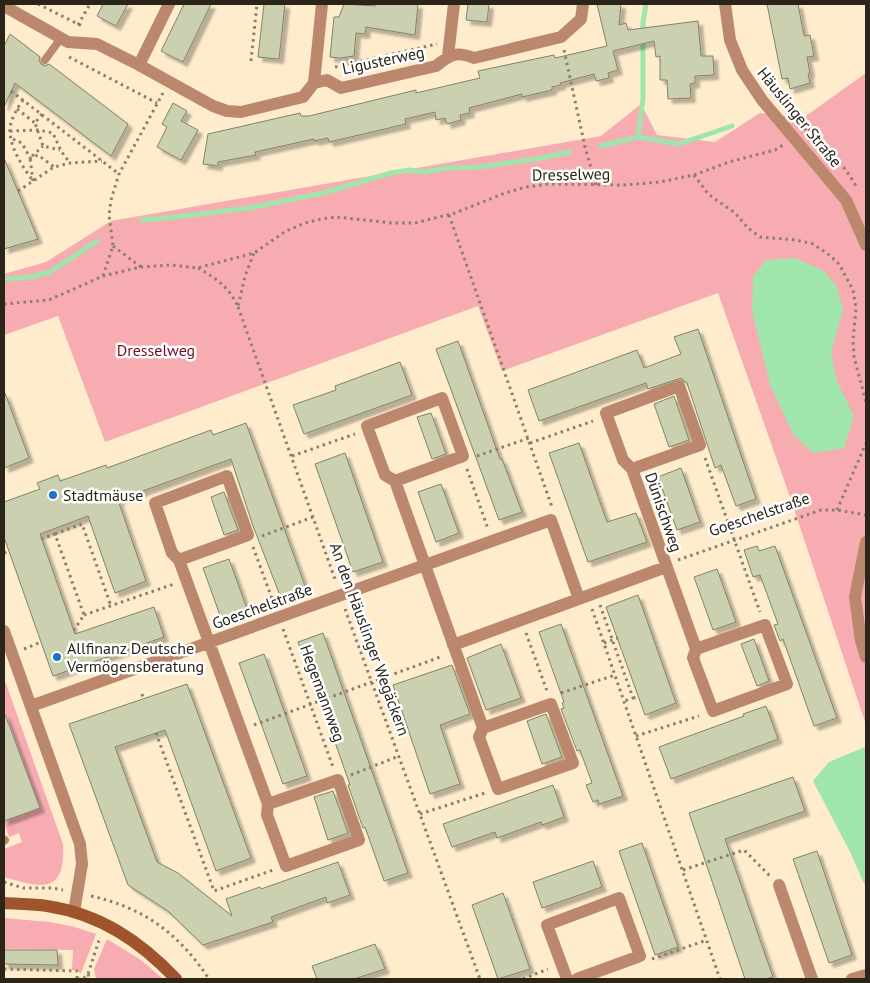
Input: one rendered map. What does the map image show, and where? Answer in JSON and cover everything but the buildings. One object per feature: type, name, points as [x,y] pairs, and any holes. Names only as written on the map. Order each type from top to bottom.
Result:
[{"type":"main road","points":[[4,903],[46,906],[74,912],[105,924],[135,941],[176,979]]},
{"type":"street","points":[[139,65],[169,4]]},
{"type":"street","points":[[4,6],[65,40],[97,44],[213,106],[227,111],[241,112],[303,97],[315,78],[322,4]]},
{"type":"street","points":[[448,56],[454,4]]},
{"type":"street","name":"Ligusterweg","points":[[315,78],[327,80],[341,88],[436,66],[448,56],[461,53],[474,58],[561,37],[581,18],[583,4]]},
{"type":"street","name":"Häuslinger Straße","points":[[725,4],[730,40],[742,70],[762,100],[846,200],[866,245]]},
{"type":"street","points":[[607,416],[606,413],[679,386],[700,445]]},
{"type":"street","points":[[395,481],[463,459],[442,398],[367,426],[385,475],[395,481],[483,728],[479,737],[498,789],[573,763],[550,701],[483,728]]},
{"type":"street","name":"Dünischweg","points":[[607,416],[623,460],[632,469],[696,649],[693,658],[713,711]]},
{"type":"street","name":"Dünischweg","points":[[632,469],[700,445]]},
{"type":"street","points":[[179,560],[249,537],[226,476],[155,503],[172,553],[179,560],[268,804],[267,814],[286,866],[359,840],[338,780],[268,804]]},
{"type":"street","points":[[551,520],[587,596]]},
{"type":"street","name":"Goeschelstraße","points":[[31,706],[551,520]]},
{"type":"street","points":[[866,542],[855,597],[861,641],[866,657]]},
{"type":"street","points":[[455,648],[522,620],[666,566]]},
{"type":"street","points":[[696,649],[765,625],[787,684],[713,711]]},
{"type":"street","points":[[4,631],[80,844],[82,864],[74,912]]},
{"type":"street","points":[[779,885],[812,979]]},
{"type":"street","points":[[567,979],[547,925],[619,898],[640,956],[577,979]]},
{"type":"street","points":[[852,979],[866,975]]},
{"type":"lane","points":[[45,60],[53,49],[65,40]]},
{"type":"path","points":[[65,40],[90,4]]},
{"type":"path","points":[[251,61],[257,4]]},
{"type":"path","points":[[561,37],[585,147],[596,185]]},
{"type":"path","points":[[315,78],[450,41]]},
{"type":"path","points":[[53,49],[157,103]]},
{"type":"path","points":[[103,276],[114,246],[109,215],[111,200],[119,174],[168,81]]},
{"type":"path","points":[[11,91],[119,174]]},
{"type":"path","points":[[22,100],[10,131],[17,158],[33,181]]},
{"type":"path","points":[[17,109],[34,123],[43,146]]},
{"type":"path","points":[[34,123],[42,114]]},
{"type":"path","points":[[10,131],[38,130],[53,133],[61,151],[70,163]]},
{"type":"path","name":"Dresselweg","points":[[4,304],[49,300],[91,280],[141,267],[170,265],[197,268],[254,253],[286,231],[321,219],[336,217],[392,223],[415,223],[450,214],[526,187],[549,184],[596,185],[660,182],[694,175],[729,162],[775,150],[794,138]]},
{"type":"path","points":[[12,139],[22,143],[30,158],[33,181]]},
{"type":"path","points":[[43,146],[61,151]]},
{"type":"path","points":[[30,158],[43,146]]},
{"type":"path","points":[[30,158],[38,155],[54,167]]},
{"type":"path","points":[[18,191],[54,167],[70,163],[102,160]]},
{"type":"path","points":[[694,175],[708,194],[735,213],[748,228],[760,237],[796,240],[813,244],[839,264],[853,290],[856,308],[853,341],[854,357],[866,402]]},
{"type":"path","points":[[450,214],[553,508],[551,520]]},
{"type":"path","points":[[114,246],[141,267]]},
{"type":"path","points":[[238,307],[244,276],[254,253]]},
{"type":"path","name":"An den Häuslinger Wegäckern","points":[[197,268],[223,284],[232,294],[238,307],[480,979]]},
{"type":"path","points":[[530,443],[607,416]]},
{"type":"path","points":[[292,456],[369,429]]},
{"type":"path","points":[[492,540],[463,459],[529,438]]},
{"type":"path","points":[[837,510],[866,444]]},
{"type":"path","points":[[700,445],[765,625]]},
{"type":"path","name":"Goeschelstraße","points":[[666,566],[822,510],[837,510],[866,515]]},
{"type":"path","points":[[249,537],[313,517]]},
{"type":"path","points":[[41,539],[82,524],[111,606]]},
{"type":"path","points":[[55,534],[84,616]]},
{"type":"path","name":"Hegemannweg","points":[[249,537],[338,780]]},
{"type":"path","points":[[4,553],[9,551]]},
{"type":"path","points":[[74,630],[84,616],[186,579]]},
{"type":"path","points":[[587,596],[613,640],[633,698]]},
{"type":"path","points":[[587,596],[720,979]]},
{"type":"path","points":[[522,620],[550,701],[615,675]]},
{"type":"path","points":[[604,643],[618,638]]},
{"type":"path","points":[[241,730],[455,648]]},
{"type":"path","points":[[624,701],[638,697]]},
{"type":"path","points":[[636,736],[713,711]]},
{"type":"path","points":[[156,733],[214,892],[286,866]]},
{"type":"path","points":[[338,780],[399,756]]},
{"type":"path","points":[[420,814],[498,789]]},
{"type":"path","points":[[683,870],[744,850],[779,885]]},
{"type":"path","points":[[4,882],[23,888],[52,888],[78,893],[140,912],[166,929],[196,959],[210,979]]},
{"type":"path","points":[[4,969],[77,971],[77,979],[84,978],[88,974],[105,924]]},
{"type":"path","points":[[640,956],[649,960],[707,940]]},
{"type":"path","points":[[523,979],[561,964]]},
{"type":"path","points":[[88,974],[90,979]]},
{"type":"green space","points":[[866,73],[866,725],[790,497],[718,293],[502,371],[478,306],[105,442],[58,316],[4,335],[4,274],[46,262],[111,221],[601,136],[641,104],[657,135],[715,142],[760,113],[803,118]]},
{"type":"green space","points":[[4,678],[63,844],[63,861],[60,872],[55,880],[48,884],[29,884],[4,877],[4,849],[22,842],[19,833],[9,837],[4,821],[40,808],[4,709]]},
{"type":"green space","points":[[4,918],[50,922],[96,934],[81,973],[79,973],[79,970],[72,970],[73,950],[4,949]]},
{"type":"green space","points":[[107,939],[141,960],[163,979],[96,979],[94,969]]},
{"type":"shaded area","points":[[795,258],[824,271],[836,285],[843,309],[831,353],[837,381],[854,416],[844,448],[813,453],[793,434],[770,385],[752,311],[753,276],[766,260]]},
{"type":"shaded area","points":[[865,747],[866,888],[851,854],[813,781],[829,762]]},
{"type":"waterway","points":[[638,137],[643,99],[643,23],[646,4]]},
{"type":"waterway","points":[[601,146],[638,137],[679,144],[732,126]]},
{"type":"waterway","points":[[142,220],[249,208],[323,193],[391,173],[409,170],[425,172],[446,168],[480,167],[569,152]]},
{"type":"waterway","points":[[4,279],[31,277],[50,272],[97,241]]},
{"type":"place","name":"Stadtmäuse","points":[[53,495]]},
{"type":"place","name":"Allfinanz Deutsche Vermögensberatung","points":[[57,657]]}]
